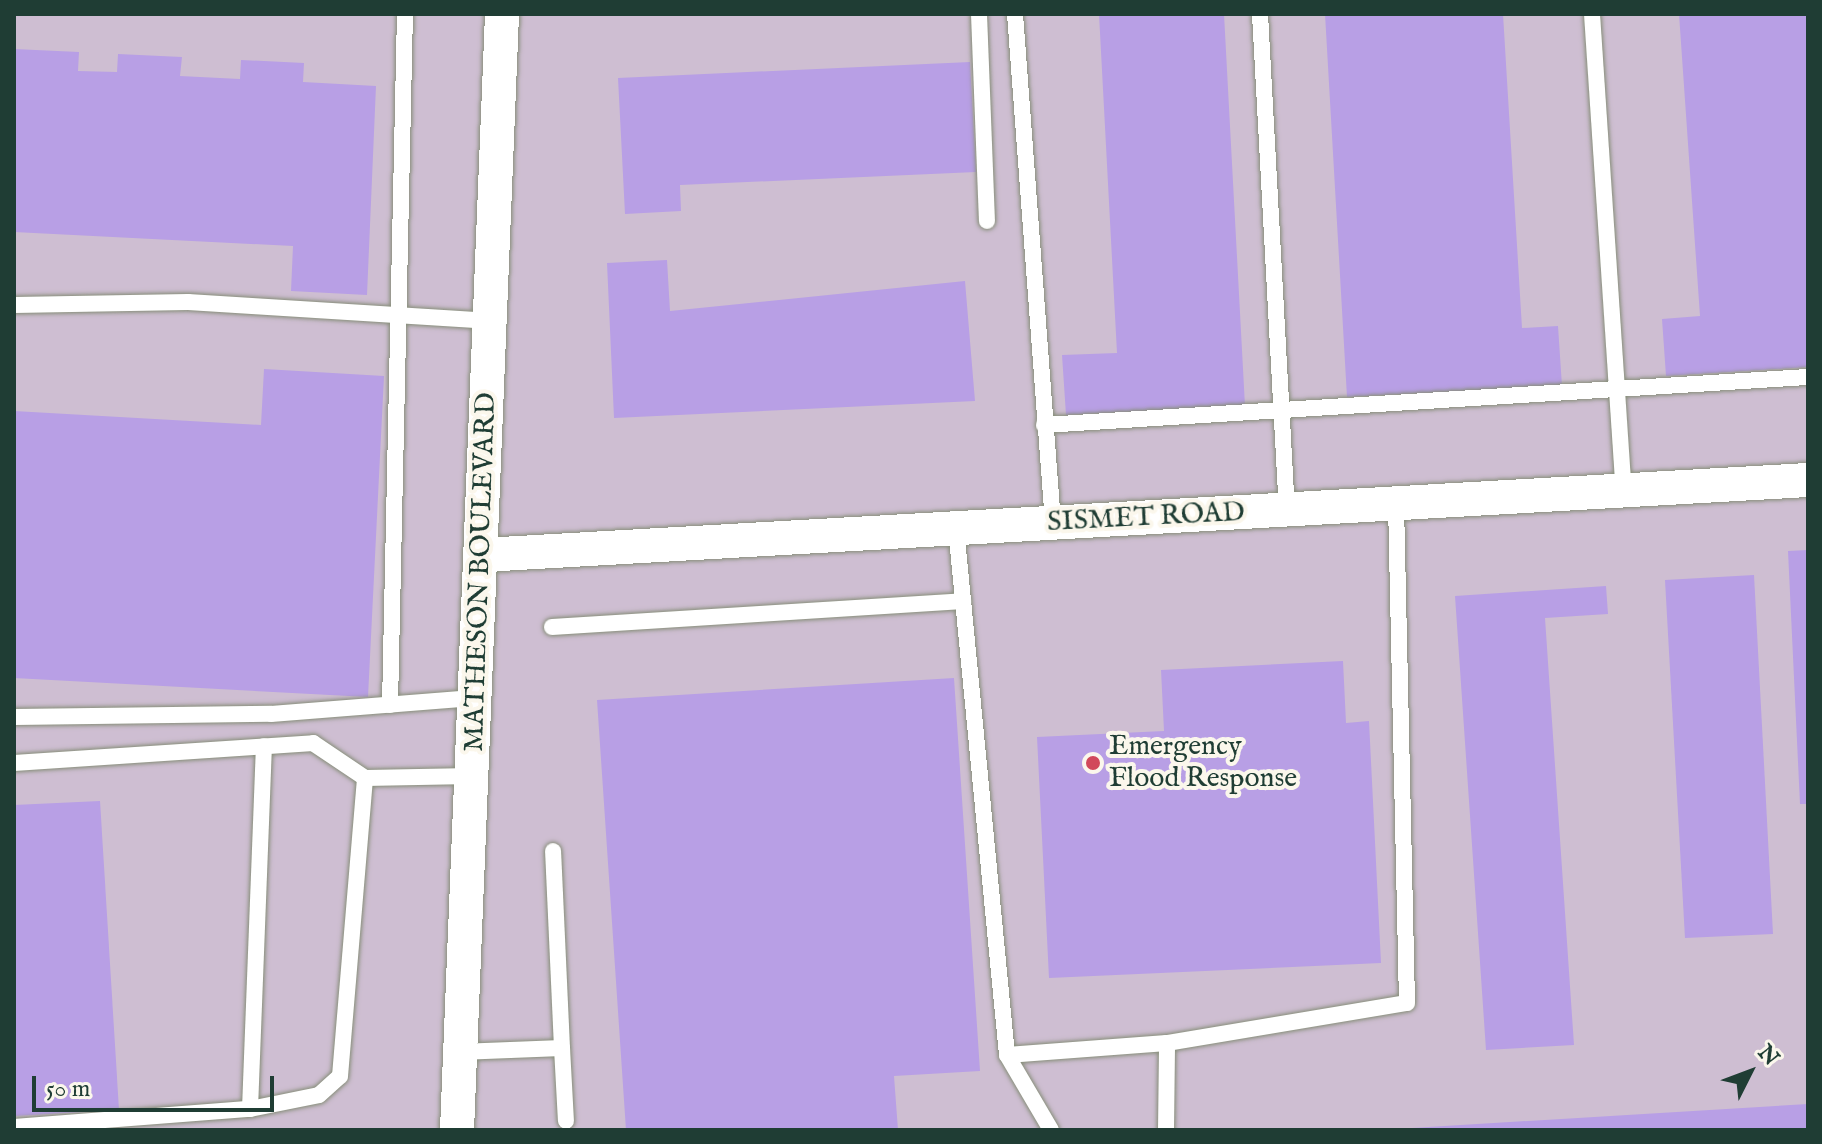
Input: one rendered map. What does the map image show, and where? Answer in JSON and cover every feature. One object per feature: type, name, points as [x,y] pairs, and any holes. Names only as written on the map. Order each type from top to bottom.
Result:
[{"type":"street","name":"MATHESON BOULEVARD","points":[[457,1130],[483,555],[502,14]]},
{"type":"street","name":"SISMET ROAD","points":[[483,555],[1808,480]]},
{"type":"lane","points":[[390,705],[396,315],[405,14]]},
{"type":"lane","points":[[979,14],[987,221]]},
{"type":"lane","points":[[1015,14],[1053,523]]},
{"type":"lane","points":[[1260,14],[1287,510]]},
{"type":"lane","points":[[1592,14],[1624,491]]},
{"type":"lane","points":[[14,305],[188,302],[491,321]]},
{"type":"lane","points":[[1044,425],[1618,392],[1808,377]]},
{"type":"lane","points":[[1007,1055],[1167,1043],[1407,1003],[1396,503]]},
{"type":"lane","points":[[956,528],[1007,1055],[1051,1130]]},
{"type":"lane","points":[[552,627],[963,601]]},
{"type":"lane","points":[[14,717],[271,714],[476,698]]},
{"type":"lane","points":[[14,763],[313,743],[365,778],[472,776]]},
{"type":"lane","points":[[250,1109],[264,746]]},
{"type":"lane","points":[[14,1127],[250,1109],[319,1095],[340,1076],[365,778]]},
{"type":"lane","points":[[553,851],[566,1121]]},
{"type":"lane","points":[[1166,1130],[1167,1043]]},
{"type":"lane","points":[[459,1052],[562,1048]]},
{"type":"shaded area","points":[[14,14],[1808,14],[1808,1130],[14,1130]]},
{"type":"building","points":[[1099,14],[1224,14],[1245,406],[1066,415],[1062,355],[1117,353]]},
{"type":"building","points":[[1325,14],[1503,14],[1522,328],[1558,326],[1562,386],[1347,397]]},
{"type":"building","points":[[1679,14],[1808,14],[1808,367],[1666,376],[1662,319],[1700,316]]},
{"type":"building","points":[[14,49],[79,52],[78,71],[117,72],[118,54],[182,57],[180,76],[240,79],[241,60],[304,63],[303,82],[376,86],[367,295],[291,291],[293,246],[14,232]]},
{"type":"building","points":[[970,62],[976,172],[680,185],[681,211],[625,214],[618,78]]},
{"type":"building","points":[[667,260],[670,311],[965,281],[975,401],[614,418],[607,263]]},
{"type":"building","points":[[264,369],[384,376],[368,697],[14,678],[14,411],[261,425]]},
{"type":"building","points":[[1808,550],[1808,804],[1800,804],[1788,551]]},
{"type":"building","points":[[1754,575],[1773,934],[1685,938],[1665,580]]},
{"type":"building","points":[[1606,586],[1608,614],[1545,618],[1574,1045],[1486,1050],[1455,596]]},
{"type":"building","points":[[1343,661],[1346,723],[1369,721],[1381,963],[1049,978],[1037,737],[1164,731],[1161,670]]},
{"type":"building","points":[[954,678],[980,1071],[894,1076],[898,1130],[626,1130],[597,700]]},
{"type":"building","points":[[100,801],[119,1110],[14,1116],[14,805]]},
{"type":"building","points":[[1808,1104],[1808,1130],[1412,1130],[1412,1128]]},
{"type":"place","name":"Emergency Flood Response","points":[[1093,763]]}]
